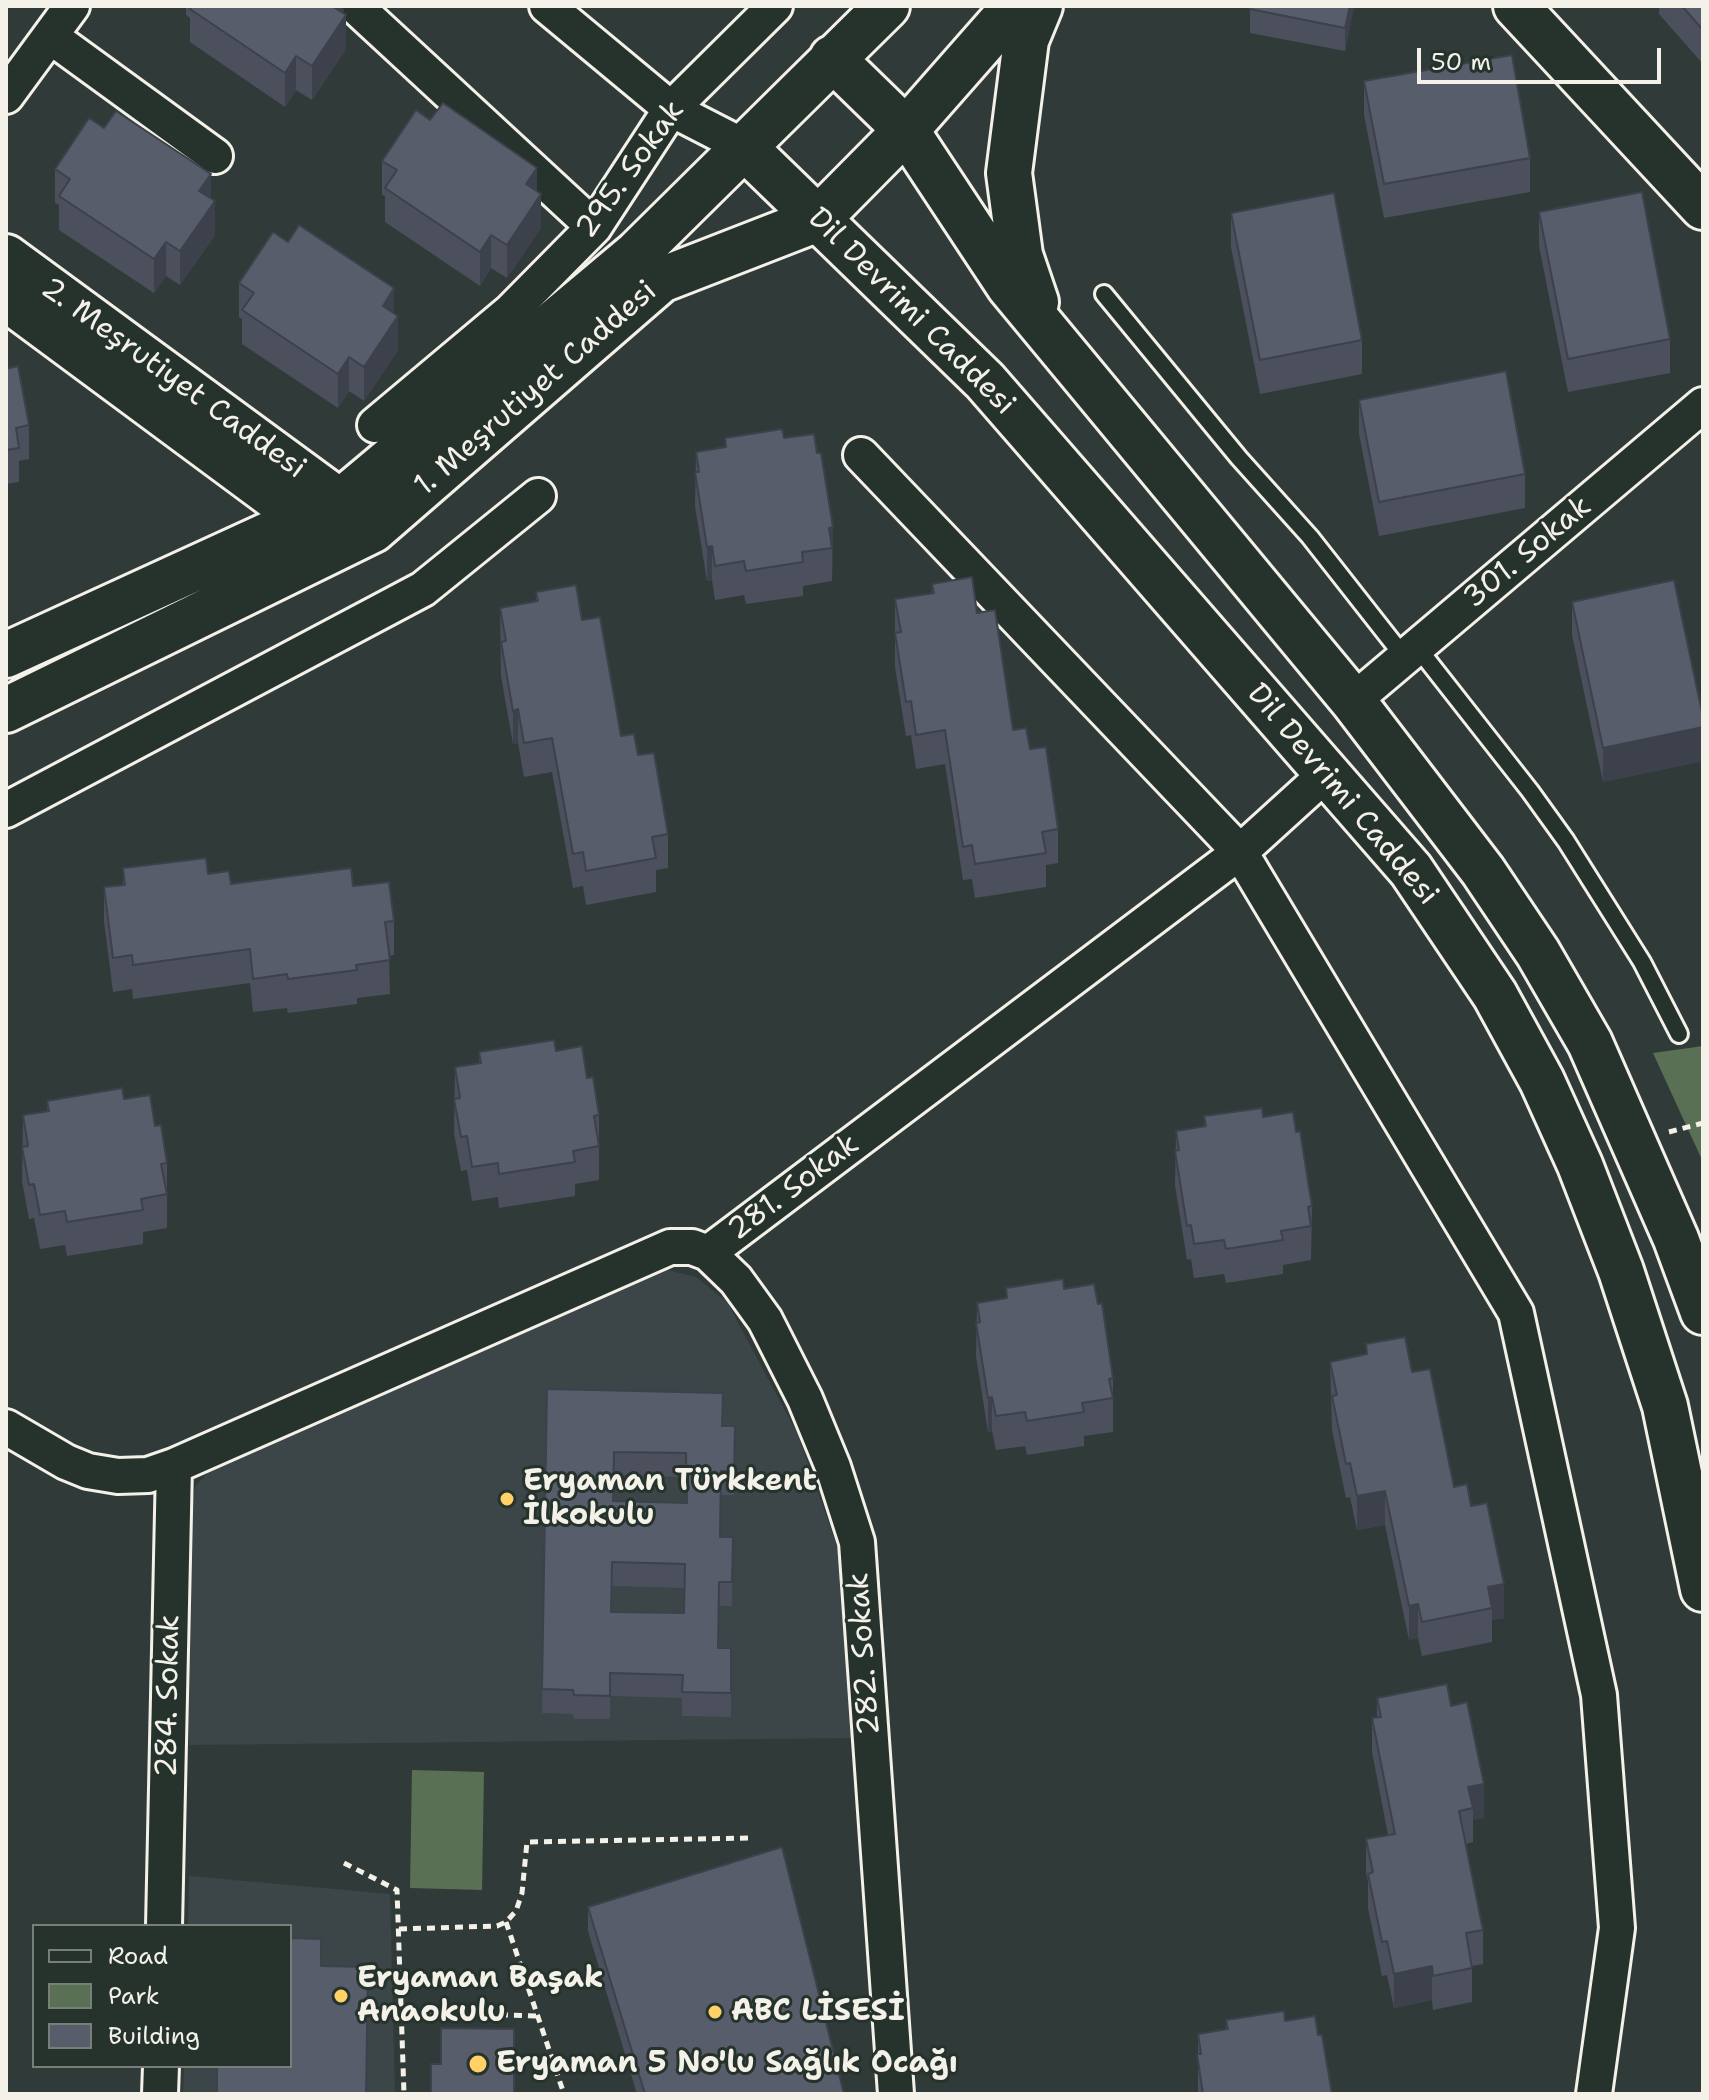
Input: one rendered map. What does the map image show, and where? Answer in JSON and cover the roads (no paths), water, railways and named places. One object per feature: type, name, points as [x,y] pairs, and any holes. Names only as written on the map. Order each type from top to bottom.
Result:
[{"type":"main road","name":"1. Meşrutiyet Caddesi","points":[[6,655],[321,510],[637,253],[887,6]]},
{"type":"main road","name":"1. Meşrutiyet Caddesi","points":[[6,710],[373,530],[661,280],[818,219],[906,130],[1015,6]]},
{"type":"main road","points":[[1040,6],[1026,40],[1009,173],[1020,255],[1045,331]]},
{"type":"main road","points":[[1516,6],[1703,207]]},
{"type":"main road","name":"Dil Devrimi Caddesi","points":[[832,58],[906,130],[1009,286],[1353,701],[1483,871],[1538,953],[1582,1030],[1635,1141],[1703,1312]]},
{"type":"main road","name":"Dil Devrimi Caddesi","points":[[743,146],[985,381],[1411,870],[1495,995],[1542,1081],[1574,1151],[1621,1271],[1665,1406],[1703,1589]]},
{"type":"main road","name":"2. Meşrutiyet Caddesi","points":[[6,257],[321,510]]},
{"type":"main road","name":"2. Meşrutiyet Caddesi","points":[[6,298],[321,510]]},
{"type":"street","points":[[355,6],[594,227]]},
{"type":"street","points":[[547,6],[671,109],[743,146]]},
{"type":"street","name":"295. Sokak","points":[[375,425],[511,311],[594,227],[671,109],[775,6]]},
{"type":"street","points":[[6,96],[70,7]]},
{"type":"street","points":[[50,36],[215,156]]},
{"type":"street","name":"301. Sokak","points":[[1353,701],[1703,405]]},
{"type":"street","points":[[861,455],[1240,852],[1516,1313],[1599,1695],[1617,1928],[1594,2094]]},
{"type":"street","points":[[6,810],[423,589],[538,496]]},
{"type":"street","name":"281. Sokak","points":[[6,1427],[66,1462],[88,1471],[118,1476],[148,1475],[670,1247],[692,1247],[708,1253],[1240,852],[1328,772]]},
{"type":"street","name":"282. Sokak","points":[[708,1253],[736,1280],[765,1320],[805,1399],[833,1467],[857,1542],[896,2094]]},
{"type":"street","name":"284. Sokak","points":[[164,1924],[174,1466]]},
{"type":"street","points":[[160,2094],[161,2068]]},
{"type":"lane","points":[[1104,294],[1239,458],[1530,791],[1566,841],[1642,962],[1679,1034]]},
{"type":"place","name":"Eryaman Türkkent İlkokulu","points":[[507,1499]]},
{"type":"place","name":"Eryaman Başak Anaokulu","points":[[341,1996]]},
{"type":"place","name":"ABC LİSESİ","points":[[715,2012]]},
{"type":"place","name":"Eryaman 5 No'lu Sağlık Ocağı","points":[[478,2064]]}]
